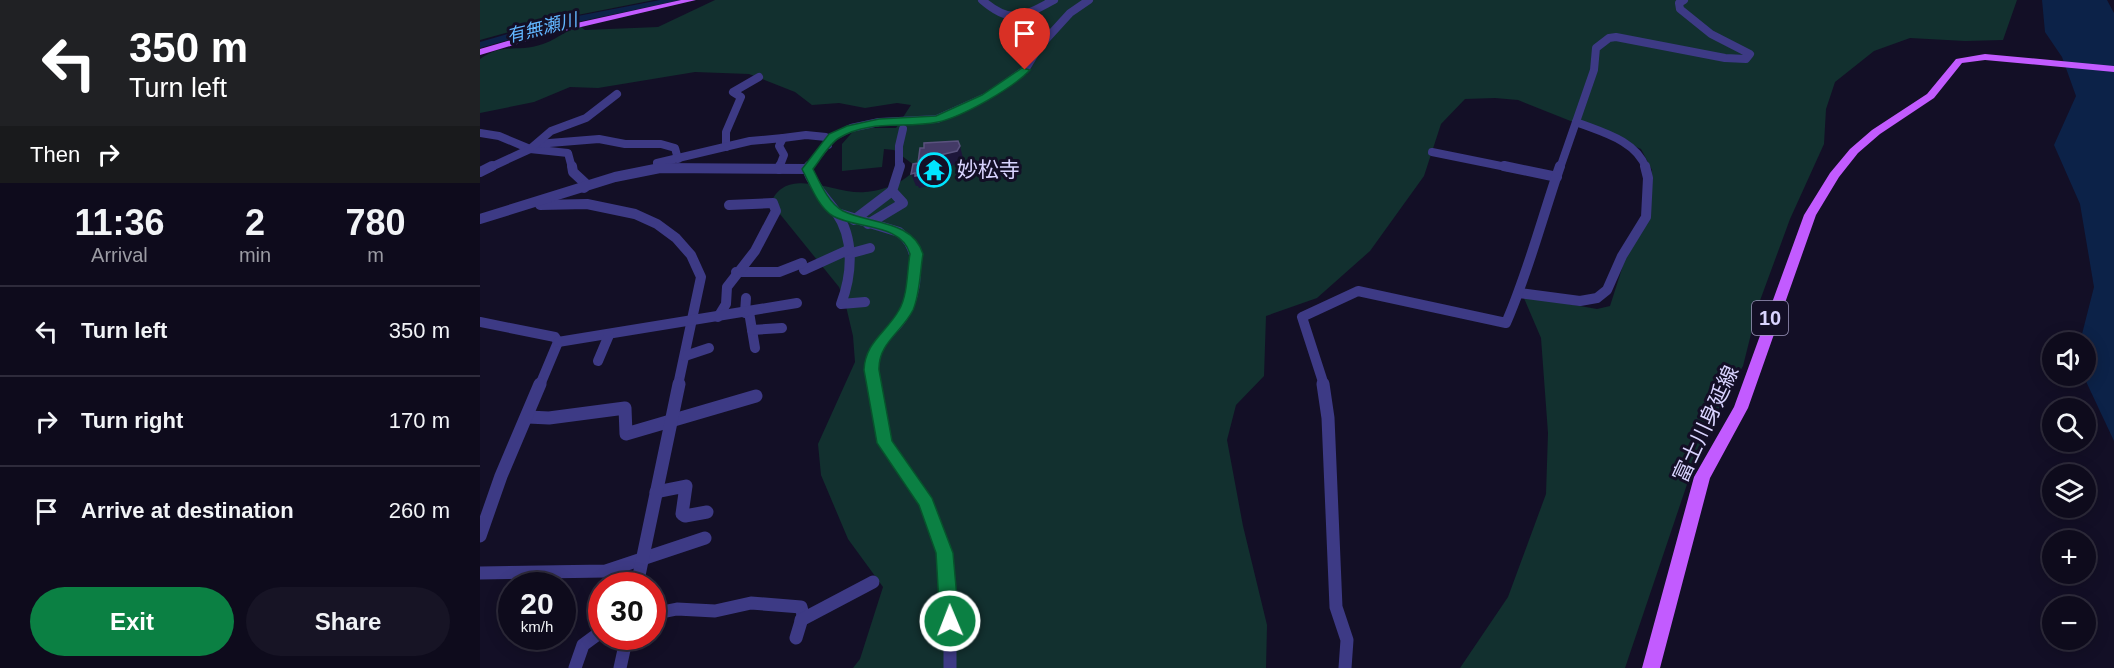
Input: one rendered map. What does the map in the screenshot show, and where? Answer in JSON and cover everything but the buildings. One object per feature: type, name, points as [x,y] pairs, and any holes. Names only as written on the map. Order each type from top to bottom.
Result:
[{"type":"main road","points":[[480,52],[545,33],[692,0]]},
{"type":"main road","name":"富士川身延線","points":[[1651,668],[1702,477],[1741,408],[1771,314],[1816,200],[1869,138],[1932,97],[1959,61],[1973,57],[2001,58],[2114,69]]},
{"type":"street","points":[[982,0],[996,14],[1009,18],[1022,15],[1054,0]]},
{"type":"street","points":[[636,171],[660,168],[807,169],[833,137],[851,128],[879,122],[937,119],[986,97],[1025,70],[1039,47],[1070,13],[1089,0]]},
{"type":"street","points":[[1345,668],[1347,640],[1336,608],[1325,390],[1318,362],[1302,318],[1332,301],[1358,291],[1506,323],[1519,293],[1523,273],[1594,70],[1596,48],[1608,38],[1627,38],[1725,58],[1746,58],[1750,54],[1711,34],[1680,9],[1679,3],[1684,0]]},
{"type":"street","points":[[726,147],[725,131],[740,106],[741,97],[734,92],[759,77]]},
{"type":"street","points":[[480,172],[534,146],[551,131],[586,118],[617,94]]},
{"type":"street","points":[[1519,293],[1588,301],[1602,296],[1611,286],[1620,259],[1648,214],[1646,198],[1649,179],[1646,162],[1641,154],[1632,147],[1576,122]]},
{"type":"street","points":[[854,220],[892,191],[900,166],[898,146],[903,129]]},
{"type":"street","points":[[480,133],[568,153],[573,172],[586,185]]},
{"type":"street","points":[[480,219],[653,164],[750,141],[820,135],[826,136],[828,145]]},
{"type":"street","points":[[779,170],[784,155],[780,146],[783,138]]},
{"type":"street","points":[[534,146],[599,139],[625,144],[661,144],[675,148],[678,159]]},
{"type":"street","points":[[1432,152],[1557,177]]},
{"type":"street","points":[[807,169],[823,198],[842,222],[850,269],[840,304],[865,302]]},
{"type":"street","points":[[573,202],[586,185]]},
{"type":"street","points":[[868,224],[903,202],[892,191]]},
{"type":"street","points":[[498,213],[573,202],[608,206],[670,231],[688,249],[697,263],[701,277],[693,322],[640,572]]},
{"type":"street","points":[[718,317],[726,304],[727,287],[736,272],[755,251],[776,207],[773,203],[729,205]]},
{"type":"street","points":[[837,213],[899,232],[910,239],[917,254],[908,308],[896,326],[877,345],[872,358],[872,370],[885,443],[926,502],[944,553],[950,597],[950,668]]},
{"type":"street","points":[[736,272],[779,272],[803,267],[848,252],[870,249]]},
{"type":"street","points":[[746,298],[755,348]]},
{"type":"street","points":[[558,342],[693,322],[797,303]]},
{"type":"street","points":[[480,322],[555,337],[558,342]]},
{"type":"street","points":[[752,330],[782,328]]},
{"type":"street","points":[[598,361],[609,335]]},
{"type":"street","points":[[480,536],[501,476],[558,342]]},
{"type":"street","points":[[685,356],[709,348]]},
{"type":"street","points":[[528,417],[549,418],[625,408],[626,435],[672,419],[756,396]]},
{"type":"street","points":[[656,492],[686,486],[682,514],[685,516],[707,512]]},
{"type":"street","points":[[480,573],[606,571],[705,538]]},
{"type":"street","points":[[801,620],[873,582]]},
{"type":"street","points":[[666,611],[677,609],[715,611],[751,603],[790,604],[801,607],[801,620],[796,638]]},
{"type":"street","points":[[574,668],[580,649],[588,637]]},
{"type":"street","points":[[620,668],[624,650]]},
{"type":"green space","points":[[480,0],[654,0],[552,20],[480,40]]},
{"type":"green space","points":[[715,0],[2017,0],[2003,40],[1965,41],[1910,38],[1874,51],[1835,82],[1826,109],[1824,144],[1790,219],[1758,306],[1743,366],[1704,434],[1625,668],[1460,668],[1508,597],[1546,494],[1548,433],[1541,338],[1523,296],[1597,309],[1610,306],[1626,256],[1648,215],[1647,194],[1652,170],[1641,149],[1518,100],[1495,98],[1465,99],[1441,124],[1424,176],[1370,251],[1317,298],[1266,316],[1264,376],[1236,405],[1227,440],[1243,526],[1267,625],[1266,668],[853,668],[860,659],[883,587],[848,539],[821,475],[818,444],[855,362],[853,336],[839,287],[771,203],[778,191],[788,185],[813,184],[853,192],[865,192],[885,188],[905,179],[914,170],[914,165],[894,150],[884,149],[882,167],[842,171],[842,144],[856,128],[896,128],[911,105],[897,103],[865,108],[839,103],[812,105],[795,92],[749,74],[695,72],[598,88],[570,87],[534,102],[480,113],[480,59],[488,54],[503,49],[534,47],[581,27],[585,30],[658,27]]},
{"type":"water","points":[[2042,0],[2107,0],[2114,13],[2114,441],[2096,403],[2096,398],[2094,398],[2088,386],[2096,386],[2096,332],[2083,332],[2094,287],[2080,204],[2054,145],[2076,96],[2062,57],[2045,32]]},
{"type":"waterway","name":"有無瀬川","points":[[480,45],[552,24],[676,0]]},
{"type":"place","name":"妙松寺","points":[[934,170]]},
{"type":"route","points":[[950,621],[950,597],[944,553],[926,502],[885,443],[872,370],[872,358],[877,345],[896,326],[908,308],[917,254],[910,239],[899,232],[849,219],[837,213],[823,198],[807,169],[833,137],[851,128],[879,122],[937,119],[986,97],[1017,78],[1025,70]]}]
